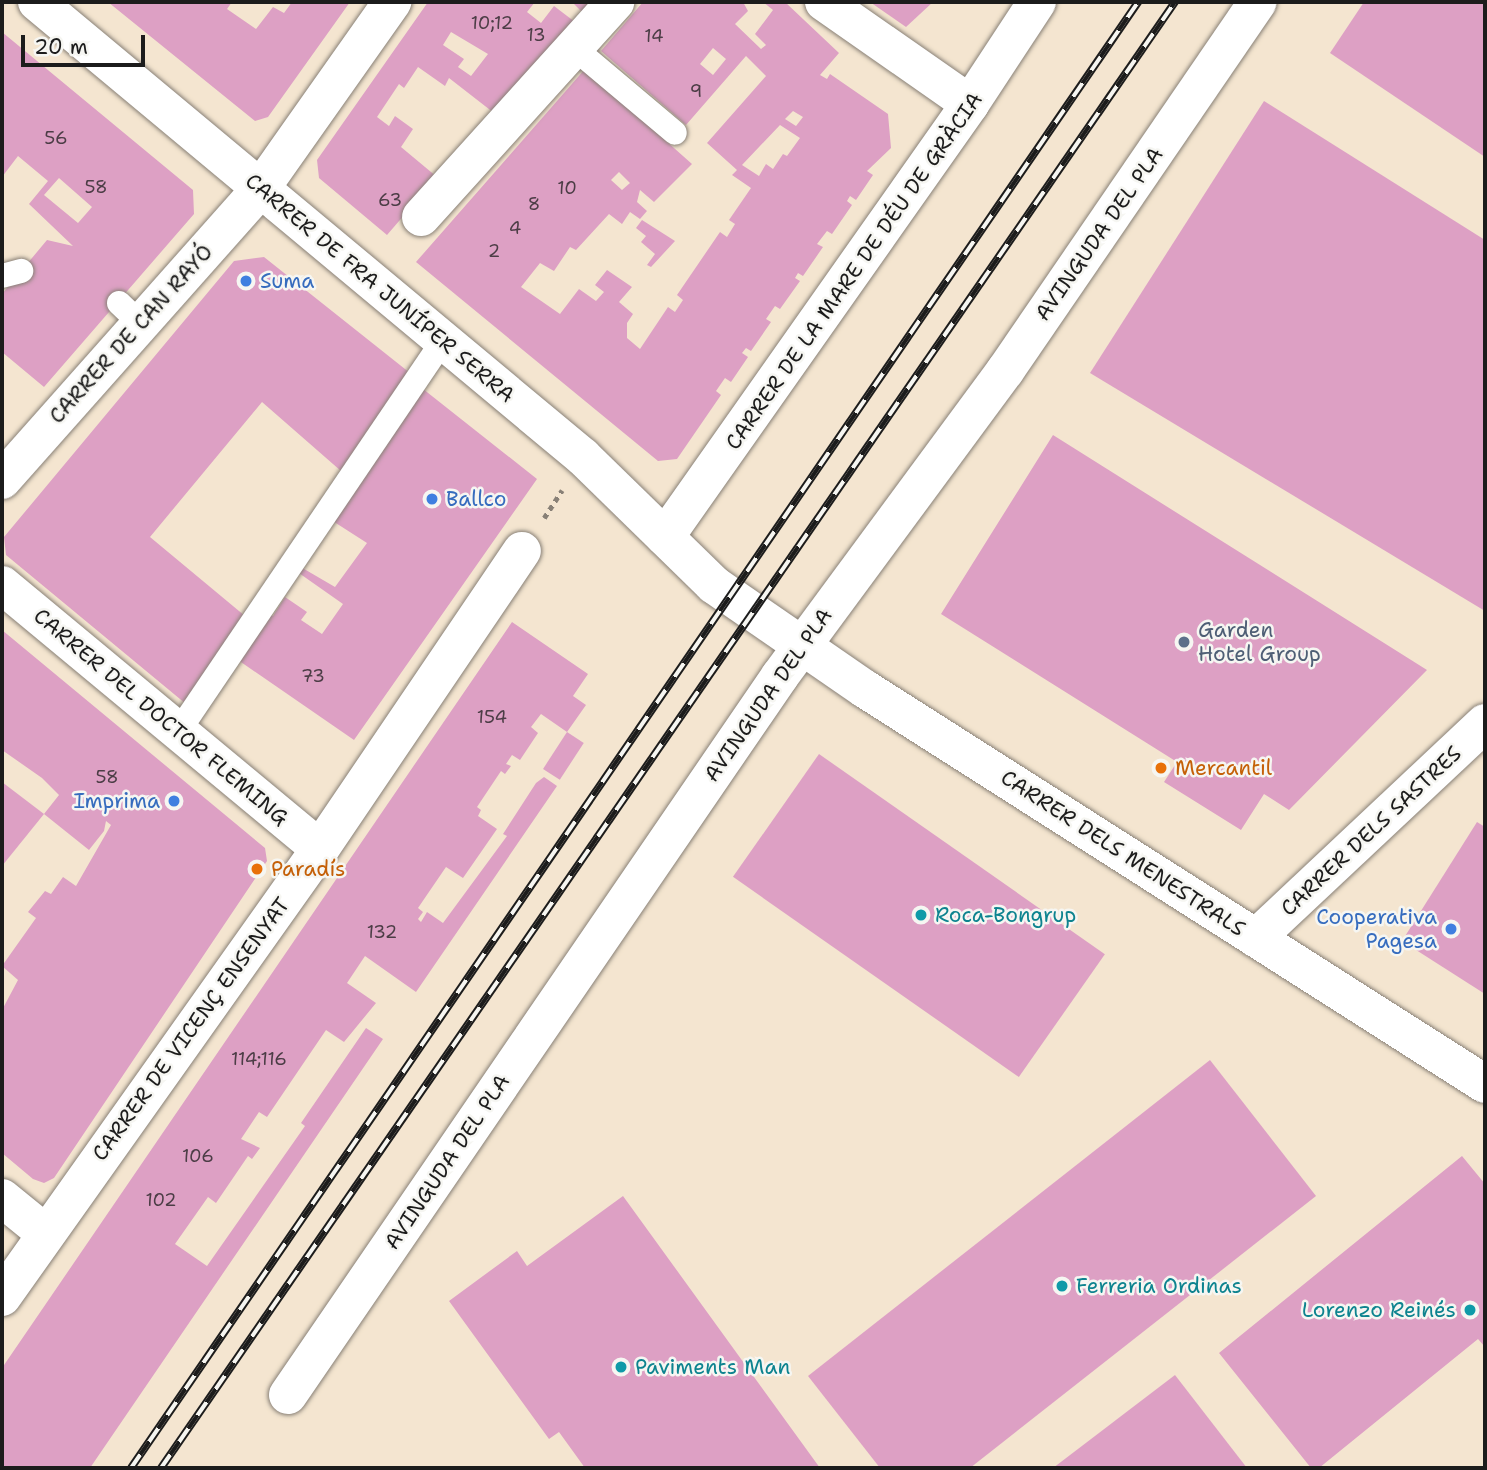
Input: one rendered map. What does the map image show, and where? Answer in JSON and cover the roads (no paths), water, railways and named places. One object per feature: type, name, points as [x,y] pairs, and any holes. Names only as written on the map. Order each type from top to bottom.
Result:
[{"type":"street","name":"CARRER DE FRA JUNÍPER SERRA","points":[[37,2],[583,457],[714,585],[764,618]]},
{"type":"street","name":"CARRER DE CAN RAYÓ","points":[[2,480],[130,313],[261,188],[392,2]]},
{"type":"street","points":[[421,217],[615,2]]},
{"type":"street","points":[[824,2],[970,104]]},
{"type":"street","name":"CARRER DE LA MARE DE DÉU DE GRÀCIA","points":[[665,537],[970,104],[1037,2]]},
{"type":"street","name":"AVINGUDA DEL PLA","points":[[288,1395],[802,644],[1005,371],[1258,2]]},
{"type":"street","name":"CARRER DE VICENÇ ENSENYAT","points":[[2,1297],[44,1233],[320,849],[522,551]]},
{"type":"street","name":"CARRER DEL DOCTOR FLEMING","points":[[2,585],[320,849]]},
{"type":"street","name":"CARRER DELS MENESTRALS","points":[[764,618],[864,690],[1485,1084]]},
{"type":"street","name":"CARRER DELS SASTRES","points":[[1256,938],[1485,723]]},
{"type":"street","points":[[2,1198],[44,1233]]},
{"type":"lane","points":[[573,47],[675,133]]},
{"type":"lane","points":[[178,732],[443,341]]},
{"type":"railway","points":[[131,1468],[1138,2]]},
{"type":"railway","points":[[161,1468],[1175,2]]},
{"type":"place","name":"Suma","points":[[246,281]]},
{"type":"place","name":"Ballco","points":[[432,499]]},
{"type":"place","name":"Garden Hotel Group","points":[[1184,642]]},
{"type":"place","name":"Mercantil","points":[[1161,768]]},
{"type":"place","name":"Imprima","points":[[174,801]]},
{"type":"place","name":"Paradís","points":[[257,869]]},
{"type":"place","name":"Roca-Bongrup","points":[[921,915]]},
{"type":"place","name":"Cooperativa Pagesa","points":[[1451,929]]},
{"type":"place","name":"Ferreria Ordinas","points":[[1062,1286]]},
{"type":"place","name":"Lorenzo Reinés","points":[[1470,1310]]},
{"type":"place","name":"Paviments Man","points":[[621,1367]]}]
